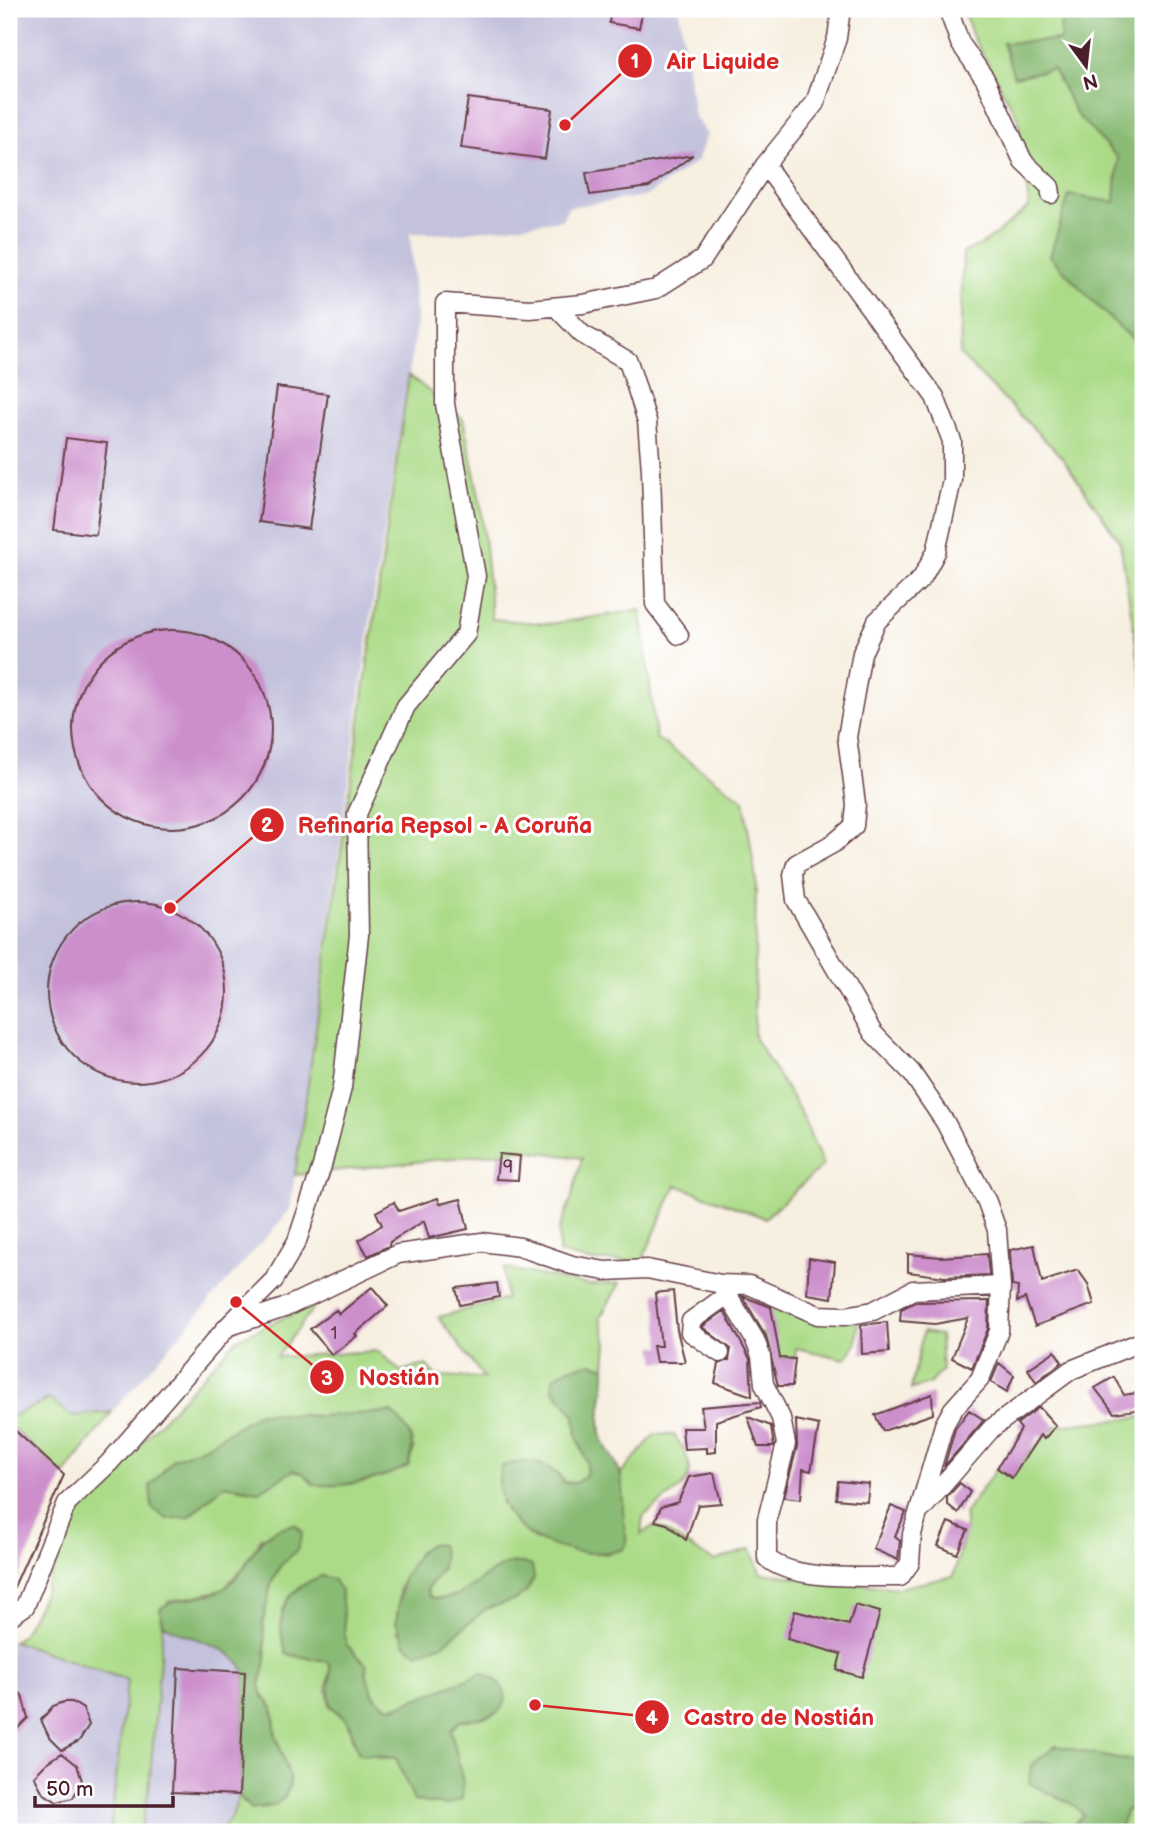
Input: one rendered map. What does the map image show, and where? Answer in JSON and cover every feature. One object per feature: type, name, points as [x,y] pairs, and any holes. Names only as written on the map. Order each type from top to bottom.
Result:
[{"type":"street","points":[[9,1617],[24,1606],[67,1503],[109,1463],[228,1326],[274,1280],[297,1241],[322,1166],[342,1088],[359,935],[357,814],[406,706],[466,634],[476,576],[445,404],[445,303],[530,309],[556,307],[656,289],[703,259],[765,165],[815,103],[837,38],[841,9]]},
{"type":"street","points":[[948,9],[960,43],[985,79],[1023,161],[1050,187],[1051,194]]},
{"type":"street","points":[[725,1289],[761,1356],[764,1384],[781,1418],[786,1444],[767,1519],[766,1558],[778,1568],[837,1576],[901,1577],[910,1563],[917,1514],[944,1425],[989,1362],[999,1331],[1001,1286],[997,1230],[988,1202],[939,1112],[911,1072],[873,1033],[848,993],[796,900],[793,875],[796,864],[834,844],[854,827],[856,804],[847,737],[862,653],[877,621],[922,578],[936,552],[952,480],[952,442],[935,397],[765,165]]},
{"type":"street","points":[[556,307],[582,334],[628,361],[647,421],[655,604],[679,635]]},
{"type":"street","points":[[228,1326],[284,1308],[398,1254],[482,1242],[520,1247],[572,1265],[605,1271],[647,1269],[725,1289],[749,1285],[818,1315],[845,1317],[873,1311],[894,1297],[914,1290],[1001,1286]]},
{"type":"street","points":[[720,1353],[690,1332],[691,1321],[725,1289]]},
{"type":"street","points":[[917,1514],[992,1428],[1071,1370],[1143,1341]]},
{"type":"shaded area","points":[[9,9],[679,9],[694,116],[707,134],[697,161],[646,196],[568,207],[562,220],[452,234],[410,233],[417,322],[372,607],[290,1210],[112,1412],[72,1416],[49,1399],[9,1418]]},
{"type":"shaded area","points":[[163,1624],[212,1643],[239,1661],[245,1672],[239,1795],[232,1817],[219,1832],[140,1832],[149,1790]]},
{"type":"shaded area","points":[[9,1640],[127,1680],[110,1832],[9,1832]]},
{"type":"green space","points":[[963,9],[1143,9],[1143,687],[1120,542],[1061,456],[960,355],[963,253],[986,242],[1029,207],[1018,118],[973,37]]},
{"type":"green space","points":[[1061,9],[1143,9],[1143,349],[1098,307],[1050,256],[1069,195],[1115,202],[1118,158],[1077,115],[1053,69],[1014,77],[1003,43],[1060,40]]},
{"type":"green space","points":[[409,375],[463,419],[481,506],[492,619],[549,624],[641,610],[656,738],[744,800],[756,880],[754,1037],[800,1111],[823,1165],[765,1218],[676,1185],[642,1261],[589,1261],[559,1253],[559,1229],[571,1200],[582,1158],[526,1150],[295,1175]]},
{"type":"green space","points":[[504,1268],[590,1285],[620,1283],[600,1318],[607,1343],[605,1367],[592,1363],[553,1389],[575,1415],[577,1437],[587,1463],[586,1475],[576,1483],[564,1482],[558,1473],[501,1502],[515,1523],[535,1540],[606,1554],[627,1543],[622,1521],[621,1474],[655,1434],[674,1435],[685,1452],[689,1475],[684,1484],[643,1517],[641,1534],[655,1525],[714,1561],[751,1549],[760,1573],[898,1588],[954,1576],[964,1537],[964,1514],[997,1468],[1012,1478],[1025,1457],[1056,1426],[1143,1417],[1143,1832],[219,1832],[232,1817],[239,1795],[244,1803],[261,1809],[284,1798],[289,1788],[290,1778],[276,1736],[273,1708],[263,1696],[260,1686],[266,1660],[263,1621],[271,1584],[280,1566],[297,1549],[303,1533],[262,1537],[242,1569],[222,1590],[168,1602],[160,1617],[163,1624],[149,1790],[140,1832],[110,1832],[127,1680],[13,1641],[22,1635],[41,1600],[75,1514],[237,1339],[318,1302],[277,1357],[378,1351],[400,1371],[426,1365],[436,1376],[484,1378],[438,1317],[506,1299]],"holes":[[[392,1412],[414,1449],[407,1466],[374,1478],[338,1484],[314,1485],[303,1473],[294,1470],[259,1491],[224,1485],[189,1517],[173,1459],[206,1446],[259,1413],[319,1416]],[[420,1551],[442,1569],[427,1589],[430,1597],[440,1599],[458,1595],[499,1568],[524,1563],[398,1633],[399,1588]],[[342,1621],[346,1645],[366,1664],[367,1677],[374,1695],[388,1708],[407,1703],[414,1800],[396,1758],[378,1758],[353,1741],[347,1721],[330,1706],[327,1688],[331,1668],[327,1662],[318,1658]]]},
{"type":"green space","points":[[771,1302],[858,1322],[856,1344],[845,1359],[796,1348],[795,1359],[765,1356],[759,1334],[774,1333]]},
{"type":"green space","points":[[923,1332],[940,1335],[942,1370],[929,1384],[911,1389]]},
{"type":"green space","points":[[592,1363],[605,1367],[601,1433],[621,1477],[627,1543],[622,1550],[601,1553],[556,1547],[536,1538],[518,1525],[506,1509],[499,1489],[501,1466],[510,1464],[536,1463],[558,1475],[564,1483],[576,1483],[586,1475],[587,1463],[577,1437],[575,1415],[553,1389],[553,1378],[569,1368]]},
{"type":"green space","points":[[49,1399],[72,1416],[112,1412],[64,1475],[9,1425],[9,1418]]},
{"type":"green space","points":[[392,1412],[412,1442],[408,1466],[397,1471],[362,1482],[314,1485],[303,1473],[294,1470],[259,1491],[224,1485],[189,1517],[167,1519],[152,1508],[150,1486],[173,1459],[206,1446],[259,1413],[319,1416]]},
{"type":"green space","points":[[295,1524],[303,1533],[297,1550],[280,1566],[271,1584],[263,1621],[266,1660],[260,1686],[263,1696],[273,1708],[276,1736],[290,1778],[289,1788],[284,1798],[274,1805],[251,1809],[239,1795],[245,1671],[228,1653],[218,1647],[163,1624],[160,1609],[176,1601],[210,1594],[226,1587],[236,1578],[261,1541],[280,1528]]},
{"type":"green space","points":[[429,1544],[441,1545],[443,1552],[441,1569],[427,1589],[430,1597],[457,1595],[505,1565],[518,1563],[532,1566],[534,1578],[526,1592],[515,1600],[486,1609],[443,1644],[418,1653],[405,1644],[396,1622],[403,1578],[420,1551]]},
{"type":"green space","points":[[322,1576],[333,1579],[341,1591],[346,1644],[366,1664],[370,1688],[384,1704],[399,1706],[482,1673],[494,1679],[503,1690],[505,1702],[496,1713],[458,1722],[451,1730],[463,1782],[462,1799],[446,1805],[414,1801],[396,1758],[359,1754],[348,1722],[330,1702],[328,1663],[286,1653],[281,1627],[285,1606],[290,1596],[298,1589]]},
{"type":"green space","points":[[1056,1746],[1110,1758],[1143,1760],[1143,1805],[1125,1811],[1120,1832],[1005,1832],[1029,1820],[1073,1827],[1083,1815],[1072,1804],[1029,1782],[1031,1765]]},
{"type":"building","points":[[611,9],[643,9],[639,28],[609,23]]},
{"type":"building","points":[[468,98],[552,109],[545,159],[461,148]]},
{"type":"building","points":[[693,155],[649,187],[590,195],[586,173]]},
{"type":"building","points":[[277,387],[328,394],[309,529],[259,522]]},
{"type":"building","points":[[66,438],[107,443],[96,535],[54,530]]},
{"type":"building","points":[[172,630],[210,637],[227,646],[242,659],[255,674],[264,691],[271,729],[264,767],[255,784],[242,799],[227,812],[210,821],[172,828],[134,821],[117,812],[102,799],[89,784],[80,767],[73,729],[80,691],[89,674],[102,659],[117,646],[134,637]]},
{"type":"building","points":[[137,902],[171,909],[201,928],[220,958],[227,992],[220,1026],[201,1056],[171,1075],[137,1082],[103,1075],[73,1056],[54,1026],[47,992],[54,958],[73,928],[103,909]]},
{"type":"building","points":[[499,1154],[520,1156],[518,1180],[496,1179]]},
{"type":"building","points":[[438,1198],[440,1204],[461,1199],[468,1229],[429,1238],[424,1221],[390,1242],[389,1246],[368,1256],[359,1240],[382,1225],[376,1212],[394,1202],[399,1211]]},
{"type":"building","points":[[1034,1245],[1042,1282],[1078,1270],[1088,1284],[1094,1304],[1035,1326],[1025,1298],[1017,1302],[1018,1287],[1012,1286],[1010,1250]]},
{"type":"building","points":[[908,1254],[941,1257],[987,1254],[989,1275],[945,1277],[908,1272]]},
{"type":"building","points":[[809,1258],[835,1262],[832,1298],[807,1294]]},
{"type":"building","points":[[497,1283],[499,1297],[460,1305],[456,1288]]},
{"type":"building","points":[[372,1287],[388,1306],[355,1334],[357,1336],[332,1355],[310,1329],[336,1310],[339,1314]]},
{"type":"building","points":[[673,1291],[677,1330],[685,1362],[656,1362],[653,1346],[661,1346],[655,1293]]},
{"type":"building","points":[[742,1296],[771,1307],[780,1358],[795,1359],[792,1386],[778,1386],[766,1336]]},
{"type":"building","points":[[989,1301],[988,1329],[972,1368],[952,1358],[968,1318],[935,1324],[900,1321],[901,1309],[915,1302]]},
{"type":"building","points":[[724,1311],[750,1359],[752,1396],[715,1383],[719,1364],[729,1360],[731,1349],[702,1327]]},
{"type":"building","points":[[887,1322],[889,1352],[862,1354],[861,1325]]},
{"type":"building","points":[[1055,1351],[1062,1362],[1036,1382],[1028,1369]]},
{"type":"building","points":[[999,1363],[1014,1375],[1007,1392],[991,1382]]},
{"type":"building","points":[[1114,1377],[1124,1395],[1143,1392],[1143,1409],[1114,1413],[1095,1388]]},
{"type":"building","points":[[932,1394],[933,1414],[883,1431],[875,1415]]},
{"type":"building","points":[[760,1402],[761,1407],[716,1421],[716,1452],[707,1453],[707,1448],[684,1449],[682,1428],[704,1428],[701,1407]]},
{"type":"building","points":[[1039,1407],[1056,1426],[1044,1439],[1040,1435],[1012,1478],[997,1468],[1021,1429],[1017,1424]]},
{"type":"building","points":[[969,1410],[984,1420],[944,1467],[955,1429]]},
{"type":"building","points":[[748,1417],[771,1426],[774,1447],[758,1447]]},
{"type":"building","points":[[796,1420],[819,1425],[811,1471],[803,1469],[801,1499],[784,1497],[797,1447]]},
{"type":"building","points":[[9,1425],[64,1475],[9,1598]]},
{"type":"building","points":[[714,1473],[721,1503],[698,1505],[686,1540],[667,1524],[655,1521],[661,1507],[678,1502],[689,1477]]},
{"type":"building","points":[[838,1481],[869,1484],[867,1502],[836,1499]]},
{"type":"building","points":[[960,1483],[970,1492],[958,1513],[947,1504],[947,1497]]},
{"type":"building","points":[[891,1506],[906,1512],[895,1536],[900,1540],[898,1560],[873,1549]]},
{"type":"building","points":[[948,1522],[968,1530],[957,1554],[938,1546]]},
{"type":"building","points":[[855,1605],[880,1612],[862,1677],[837,1670],[841,1654],[787,1639],[795,1611],[849,1625]]},
{"type":"building","points":[[178,1668],[245,1672],[239,1795],[172,1792]]},
{"type":"building","points":[[9,1684],[22,1695],[28,1718],[9,1737]]},
{"type":"building","points":[[72,1702],[83,1709],[89,1725],[79,1741],[62,1750],[49,1737],[41,1720],[53,1706]]},
{"type":"building","points":[[62,1753],[77,1765],[82,1781],[73,1798],[57,1802],[43,1793],[34,1776]]},
{"type":"place","name":"Air Liquide","points":[[565,125]]},
{"type":"place","name":"Refinaría Repsol - A Coruña","points":[[170,908]]},
{"type":"place","name":"Nostián","points":[[236,1302]]},
{"type":"place","name":"Castro de Nostián","points":[[535,1705]]}]
